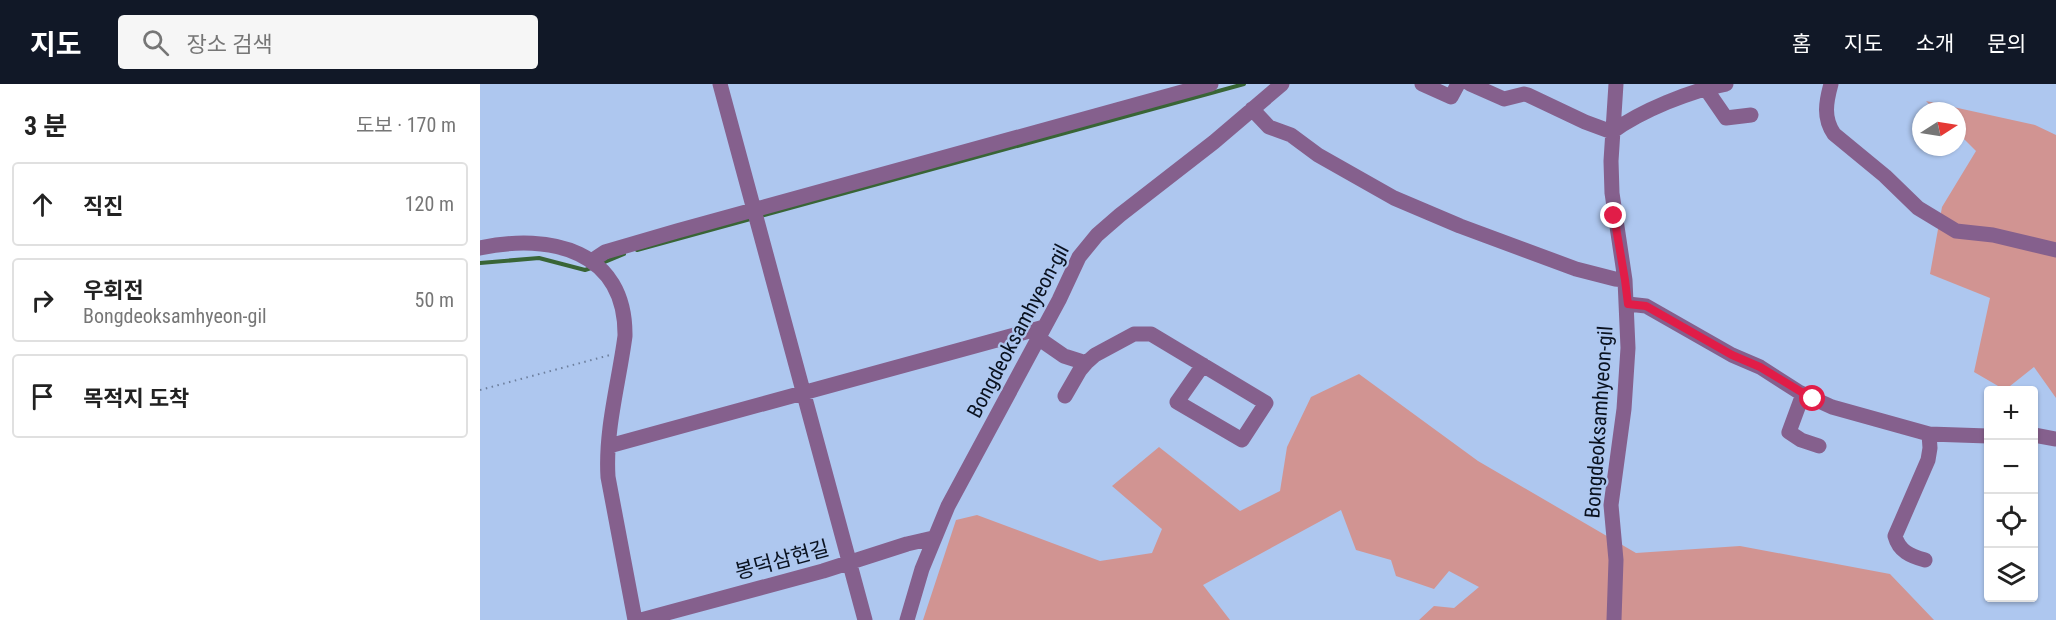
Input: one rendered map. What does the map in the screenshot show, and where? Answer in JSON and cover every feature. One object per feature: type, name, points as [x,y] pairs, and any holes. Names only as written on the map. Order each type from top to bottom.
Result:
[{"type":"street","points":[[720,84],[865,620]]},
{"type":"street","points":[[597,264],[605,252],[757,217],[1211,84]]},
{"type":"street","name":"Bongdeoksamhyeon-gil","points":[[907,620],[922,569],[948,506],[1079,257],[1097,235],[1282,84]]},
{"type":"street","points":[[1422,84],[1451,97],[1458,84]]},
{"type":"street","points":[[1470,84],[1504,99],[1528,95],[1612,132],[1643,113],[1702,88],[1726,84]]},
{"type":"street","name":"Bongdeoksamhyeon-gil","points":[[1614,620],[1616,560],[1611,505],[1624,409],[1628,348],[1628,304],[1612,193],[1612,132],[1616,84]]},
{"type":"street","points":[[1831,84],[1826,104],[1829,127],[1834,134],[1885,176],[1918,208],[1956,231],[1993,235],[2056,250]]},
{"type":"street","points":[[1702,88],[1726,118],[1751,115]]},
{"type":"street","points":[[1252,109],[1269,128],[1291,135],[1318,155],[1394,198],[1460,226],[1576,269],[1625,280]]},
{"type":"street","points":[[480,248],[510,243],[552,246],[597,264],[612,282],[625,322],[609,446],[608,477],[635,620]]},
{"type":"street","points":[[1628,304],[1646,306],[1732,355],[1760,367],[1803,394],[1832,407],[1929,434],[1984,436]]},
{"type":"street","points":[[609,446],[804,393],[1041,333],[1064,356],[1086,363]]},
{"type":"street","points":[[1065,396],[1086,363],[1095,355],[1134,334],[1151,334],[1203,365],[1266,403],[1242,440],[1177,402],[1203,365]]},
{"type":"street","points":[[1803,394],[1789,432],[1819,446]]},
{"type":"street","points":[[1925,560],[1909,556],[1897,543],[1895,536],[1928,460],[1929,434]]},
{"type":"street","points":[[2038,436],[2056,439]]},
{"type":"street","name":"봉덕삼현길","points":[[641,620],[850,563],[934,536]]},
{"type":"path","points":[[480,390],[623,351]]},
{"type":"shaded area","points":[[1966,110],[2035,125],[2056,135],[2056,398],[2034,367],[2010,386],[1998,386],[1974,372],[1990,298],[1930,274],[1942,207],[1976,151],[1966,141]]},
{"type":"shaded area","points":[[1359,374],[1478,461],[1636,553],[1740,546],[1890,574],[1934,620],[1419,620],[1434,606],[1454,608],[1479,587],[1449,571],[1434,589],[1396,576],[1391,560],[1356,550],[1341,510],[1203,585],[1230,620],[923,620],[956,520],[977,515],[1100,561],[1152,553],[1162,529],[1112,486],[1159,447],[1240,511],[1280,491],[1287,447],[1311,397]]},
{"type":"waterway","points":[[761,216],[1244,84]]},
{"type":"waterway","points":[[637,250],[754,218]]},
{"type":"waterway","points":[[600,264],[624,254]]},
{"type":"waterway","points":[[480,263],[539,258],[585,270],[591,268]]},
{"type":"route","points":[[1614,216],[1628,304],[1646,306],[1732,355],[1744,358],[1813,399]]}]
